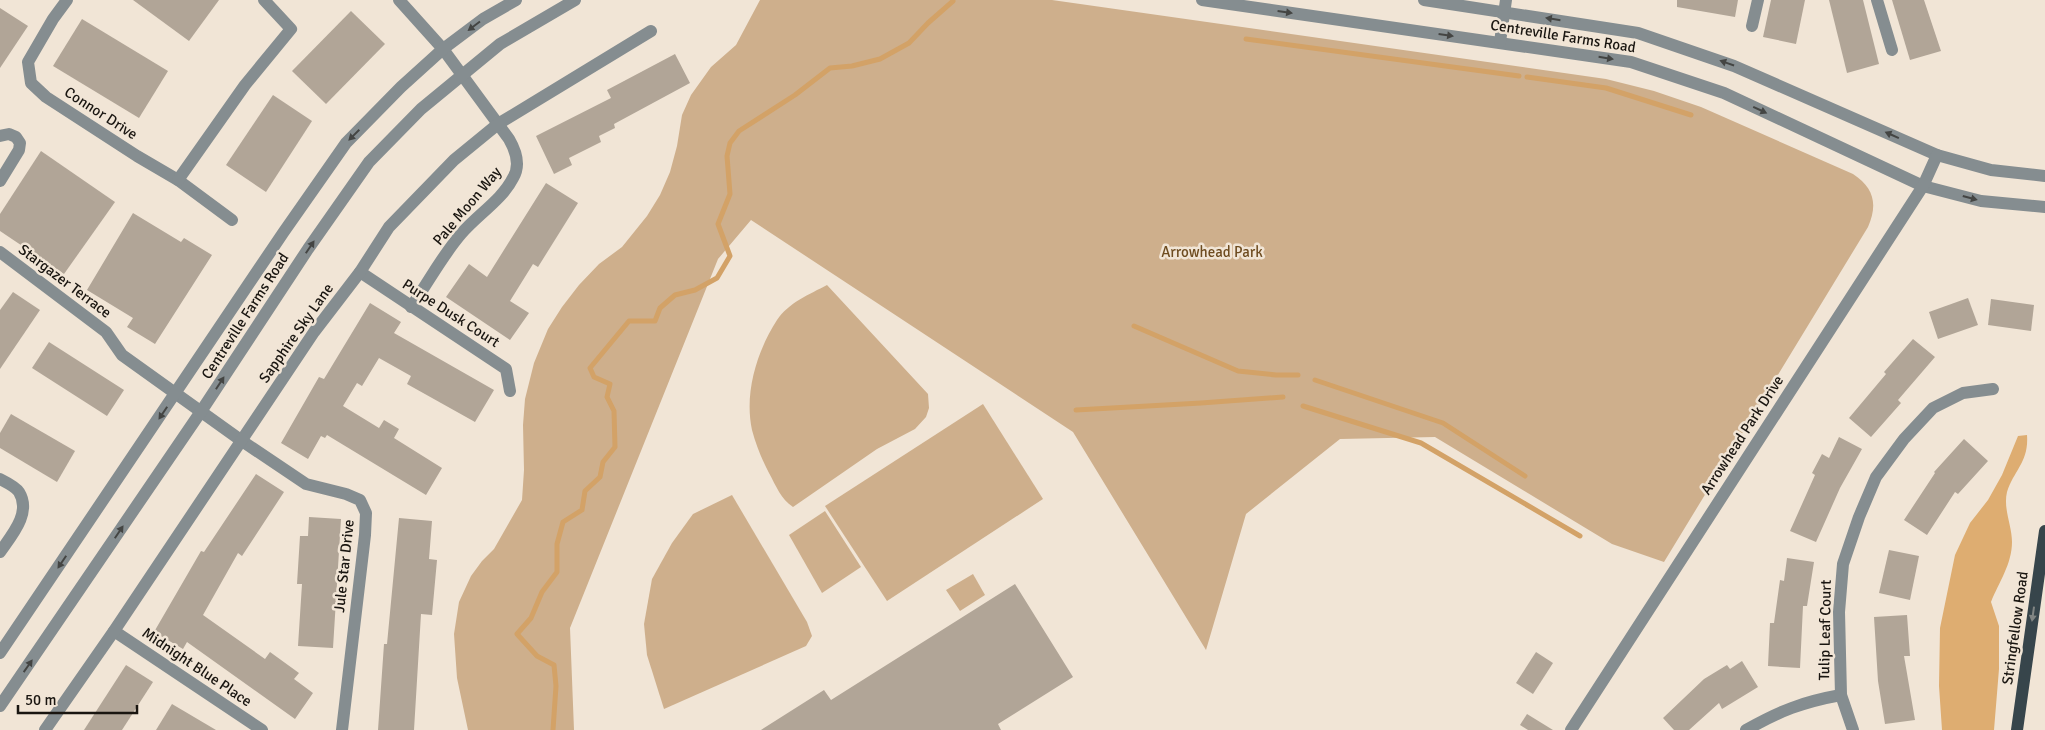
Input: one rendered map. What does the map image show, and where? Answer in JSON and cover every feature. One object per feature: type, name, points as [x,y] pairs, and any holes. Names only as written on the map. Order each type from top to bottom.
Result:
[{"type":"main road","name":"Stringfellow Road","points":[[2017,730],[2045,531]]},
{"type":"street","name":"Connor Drive","points":[[66,0],[28,62],[31,83],[46,97],[136,156],[178,180],[232,220]]},
{"type":"street","points":[[178,180],[245,85],[291,29],[264,0]]},
{"type":"street","name":"Pale Moon Way","points":[[399,0],[443,49],[462,74],[515,148],[517,160],[514,178],[506,189],[460,235],[411,307]]},
{"type":"street","name":"Centreville Farms Road","points":[[0,653],[283,233],[346,143],[401,87],[443,49],[482,19],[516,0]]},
{"type":"street","name":"Centreville Farms Road","points":[[0,706],[202,410],[308,249],[369,162],[421,109],[500,44],[575,0]]},
{"type":"street","name":"Centreville Farms Road","points":[[1202,0],[1631,62],[1724,93],[1923,186],[1982,201],[2045,206]]},
{"type":"street","name":"Centreville Farms Road","points":[[1424,0],[1505,6],[1638,33],[1734,66],[1936,155],[1991,170],[2045,176]]},
{"type":"street","points":[[1752,26],[1758,0]]},
{"type":"street","points":[[1877,0],[1892,50]]},
{"type":"street","points":[[1500,42],[1505,6]]},
{"type":"street","name":"Sapphire Sky Lane","points":[[45,730],[114,632],[314,332],[360,272],[389,227],[454,160],[498,124],[651,31]]},
{"type":"street","points":[[0,136],[10,134],[20,143],[19,150],[0,181]]},
{"type":"street","name":"Arrowhead Park Drive","points":[[1571,730],[1923,186],[1936,155]]},
{"type":"street","name":"Stargazer Terrace","points":[[0,252],[106,332],[122,355],[176,394],[202,410]]},
{"type":"street","name":"Purpe Dusk Court","points":[[360,272],[506,369],[510,391]]},
{"type":"street","name":"Tulip Leaf Court","points":[[1853,730],[1840,695],[1839,612],[1843,564],[1876,477],[1904,439],[1933,408],[1963,393],[1993,389]]},
{"type":"street","name":"Jule Star Drive","points":[[202,410],[242,441],[306,484],[346,494],[360,500],[366,512],[365,535],[342,730]]},
{"type":"street","points":[[0,478],[19,491],[23,503],[21,521],[0,552]]},
{"type":"street","name":"Midnight Blue Place","points":[[114,632],[262,730]]},
{"type":"street","points":[[1746,730],[1771,716],[1808,701],[1840,695]]},
{"type":"green space","name":"Arrowhead Park","points":[[760,0],[1052,0],[1606,79],[1654,91],[1701,107],[1853,174],[1870,191],[1873,211],[1868,227],[1664,562],[1612,544],[1435,437],[1340,439],[1246,514],[1206,650],[1073,432],[751,220],[718,259],[570,628],[574,730],[468,730],[457,678],[454,634],[459,602],[471,576],[494,549],[522,500],[525,399],[534,363],[548,329],[562,307],[599,264],[622,247],[647,216],[660,195],[670,172],[682,115],[691,95],[711,67],[736,45]]},
{"type":"green space","points":[[827,285],[928,394],[929,408],[926,417],[915,429],[877,449],[793,507],[779,492],[757,447],[750,416],[751,387],[758,359],[777,320],[793,304]]},
{"type":"green space","points":[[983,404],[1043,499],[887,601],[825,506]]},
{"type":"green space","points":[[732,495],[807,622],[812,636],[806,646],[664,709],[647,655],[644,624],[652,579],[672,543],[693,514]]},
{"type":"green space","points":[[825,511],[861,567],[822,593],[789,535]]},
{"type":"green space","points":[[973,574],[985,595],[960,611],[946,590]]},
{"type":"shaded area","points":[[2027,435],[2026,452],[2010,484],[2006,498],[2012,536],[2010,558],[1991,602],[1999,626],[1999,669],[1994,730],[1942,730],[1939,686],[1940,628],[1955,555],[1970,523],[1988,500],[2002,475],[2018,436]]},
{"type":"building","points":[[133,0],[219,0],[189,41]]},
{"type":"building","points":[[1677,0],[1738,0],[1735,17],[1677,7]]},
{"type":"building","points":[[1771,0],[1805,0],[1796,44],[1763,37]]},
{"type":"building","points":[[1829,0],[1863,0],[1879,64],[1847,73]]},
{"type":"building","points":[[1892,0],[1924,0],[1941,51],[1910,60]]},
{"type":"building","points":[[0,8],[28,26],[0,68]]},
{"type":"building","points":[[351,11],[385,44],[326,104],[292,71]]},
{"type":"building","points":[[82,19],[168,71],[139,118],[53,66]]},
{"type":"building","points":[[675,54],[690,83],[614,124],[615,128],[599,136],[601,142],[569,158],[572,165],[554,174],[536,136],[611,98],[607,90]]},
{"type":"building","points":[[273,95],[312,121],[266,192],[226,165]]},
{"type":"building","points":[[41,151],[115,202],[64,274],[0,231],[0,214]]},
{"type":"building","points":[[546,183],[578,203],[538,267],[533,264],[510,301],[529,313],[510,340],[446,297],[469,264],[487,277]]},
{"type":"building","points":[[133,213],[181,242],[184,238],[212,255],[155,344],[127,327],[133,318],[87,290]]},
{"type":"building","points":[[13,292],[40,310],[0,369],[0,310]]},
{"type":"building","points":[[1968,298],[1978,325],[1938,339],[1929,312]]},
{"type":"building","points":[[1991,299],[2034,305],[2031,331],[1988,325]]},
{"type":"building","points":[[370,303],[401,322],[394,333],[494,390],[475,422],[407,384],[411,376],[379,358],[362,386],[357,383],[343,406],[379,428],[384,420],[399,429],[394,438],[442,468],[426,495],[327,435],[325,438],[321,436],[308,459],[281,443],[319,377],[324,379]]},
{"type":"building","points":[[1913,339],[1935,357],[1898,400],[1901,403],[1871,437],[1849,418],[1886,374],[1884,372]]},
{"type":"building","points":[[49,342],[124,390],[107,416],[32,368]]},
{"type":"building","points":[[11,414],[75,451],[57,482],[0,448],[0,433]]},
{"type":"building","points":[[1839,437],[1862,449],[1840,488],[1816,542],[1790,531],[1815,475],[1812,473],[1822,454],[1829,458]]},
{"type":"building","points":[[1964,439],[1988,461],[1958,494],[1955,492],[1927,535],[1904,520],[1934,472]]},
{"type":"building","points":[[256,474],[284,492],[242,556],[238,553],[203,615],[265,659],[270,652],[299,673],[294,679],[313,693],[295,719],[187,642],[183,649],[154,632],[201,551],[204,552]]},
{"type":"building","points":[[309,517],[341,519],[333,648],[298,646],[302,584],[297,584],[300,536],[308,536]]},
{"type":"building","points":[[399,518],[432,521],[429,559],[437,560],[432,615],[421,614],[414,730],[378,730],[384,644],[387,644]]},
{"type":"building","points":[[1889,550],[1919,556],[1910,600],[1879,593]]},
{"type":"building","points":[[1787,558],[1814,562],[1807,606],[1803,606],[1800,668],[1768,666],[1770,623],[1774,623],[1780,580],[1784,581]]},
{"type":"building","points":[[1015,584],[1073,677],[998,724],[1001,730],[761,730],[824,690],[831,700]]},
{"type":"building","points":[[1907,615],[1910,656],[1904,656],[1915,720],[1885,724],[1878,681],[1874,617]]},
{"type":"building","points":[[1536,652],[1553,663],[1533,694],[1516,683]]},
{"type":"building","points":[[1742,661],[1758,687],[1722,709],[1719,703],[1689,730],[1674,730],[1663,718],[1704,679],[1727,665],[1730,669]]},
{"type":"building","points":[[126,665],[153,682],[122,730],[84,730]]},
{"type":"building","points":[[172,704],[216,730],[156,730]]},
{"type":"building","points":[[1527,714],[1553,730],[1528,730],[1520,725]]},
{"type":"waterway","points":[[553,730],[556,686],[554,665],[537,656],[517,634],[531,618],[542,592],[557,572],[557,544],[563,522],[582,510],[585,491],[600,477],[603,462],[615,447],[614,411],[607,397],[610,384],[594,377],[590,368],[629,321],[655,321],[660,308],[675,295],[695,290],[717,278],[730,256],[718,224],[730,194],[727,156],[730,143],[739,131],[795,95],[830,68],[852,66],[880,59],[909,43],[953,1]]},
{"type":"waterway","points":[[1246,39],[1519,76]]},
{"type":"waterway","points":[[1527,77],[1606,88],[1691,115]]},
{"type":"waterway","points":[[1134,326],[1238,371],[1298,375]]},
{"type":"waterway","points":[[1315,380],[1443,423],[1525,476]]},
{"type":"waterway","points":[[1076,410],[1283,397]]},
{"type":"waterway","points":[[1303,406],[1421,443],[1580,536]]}]
